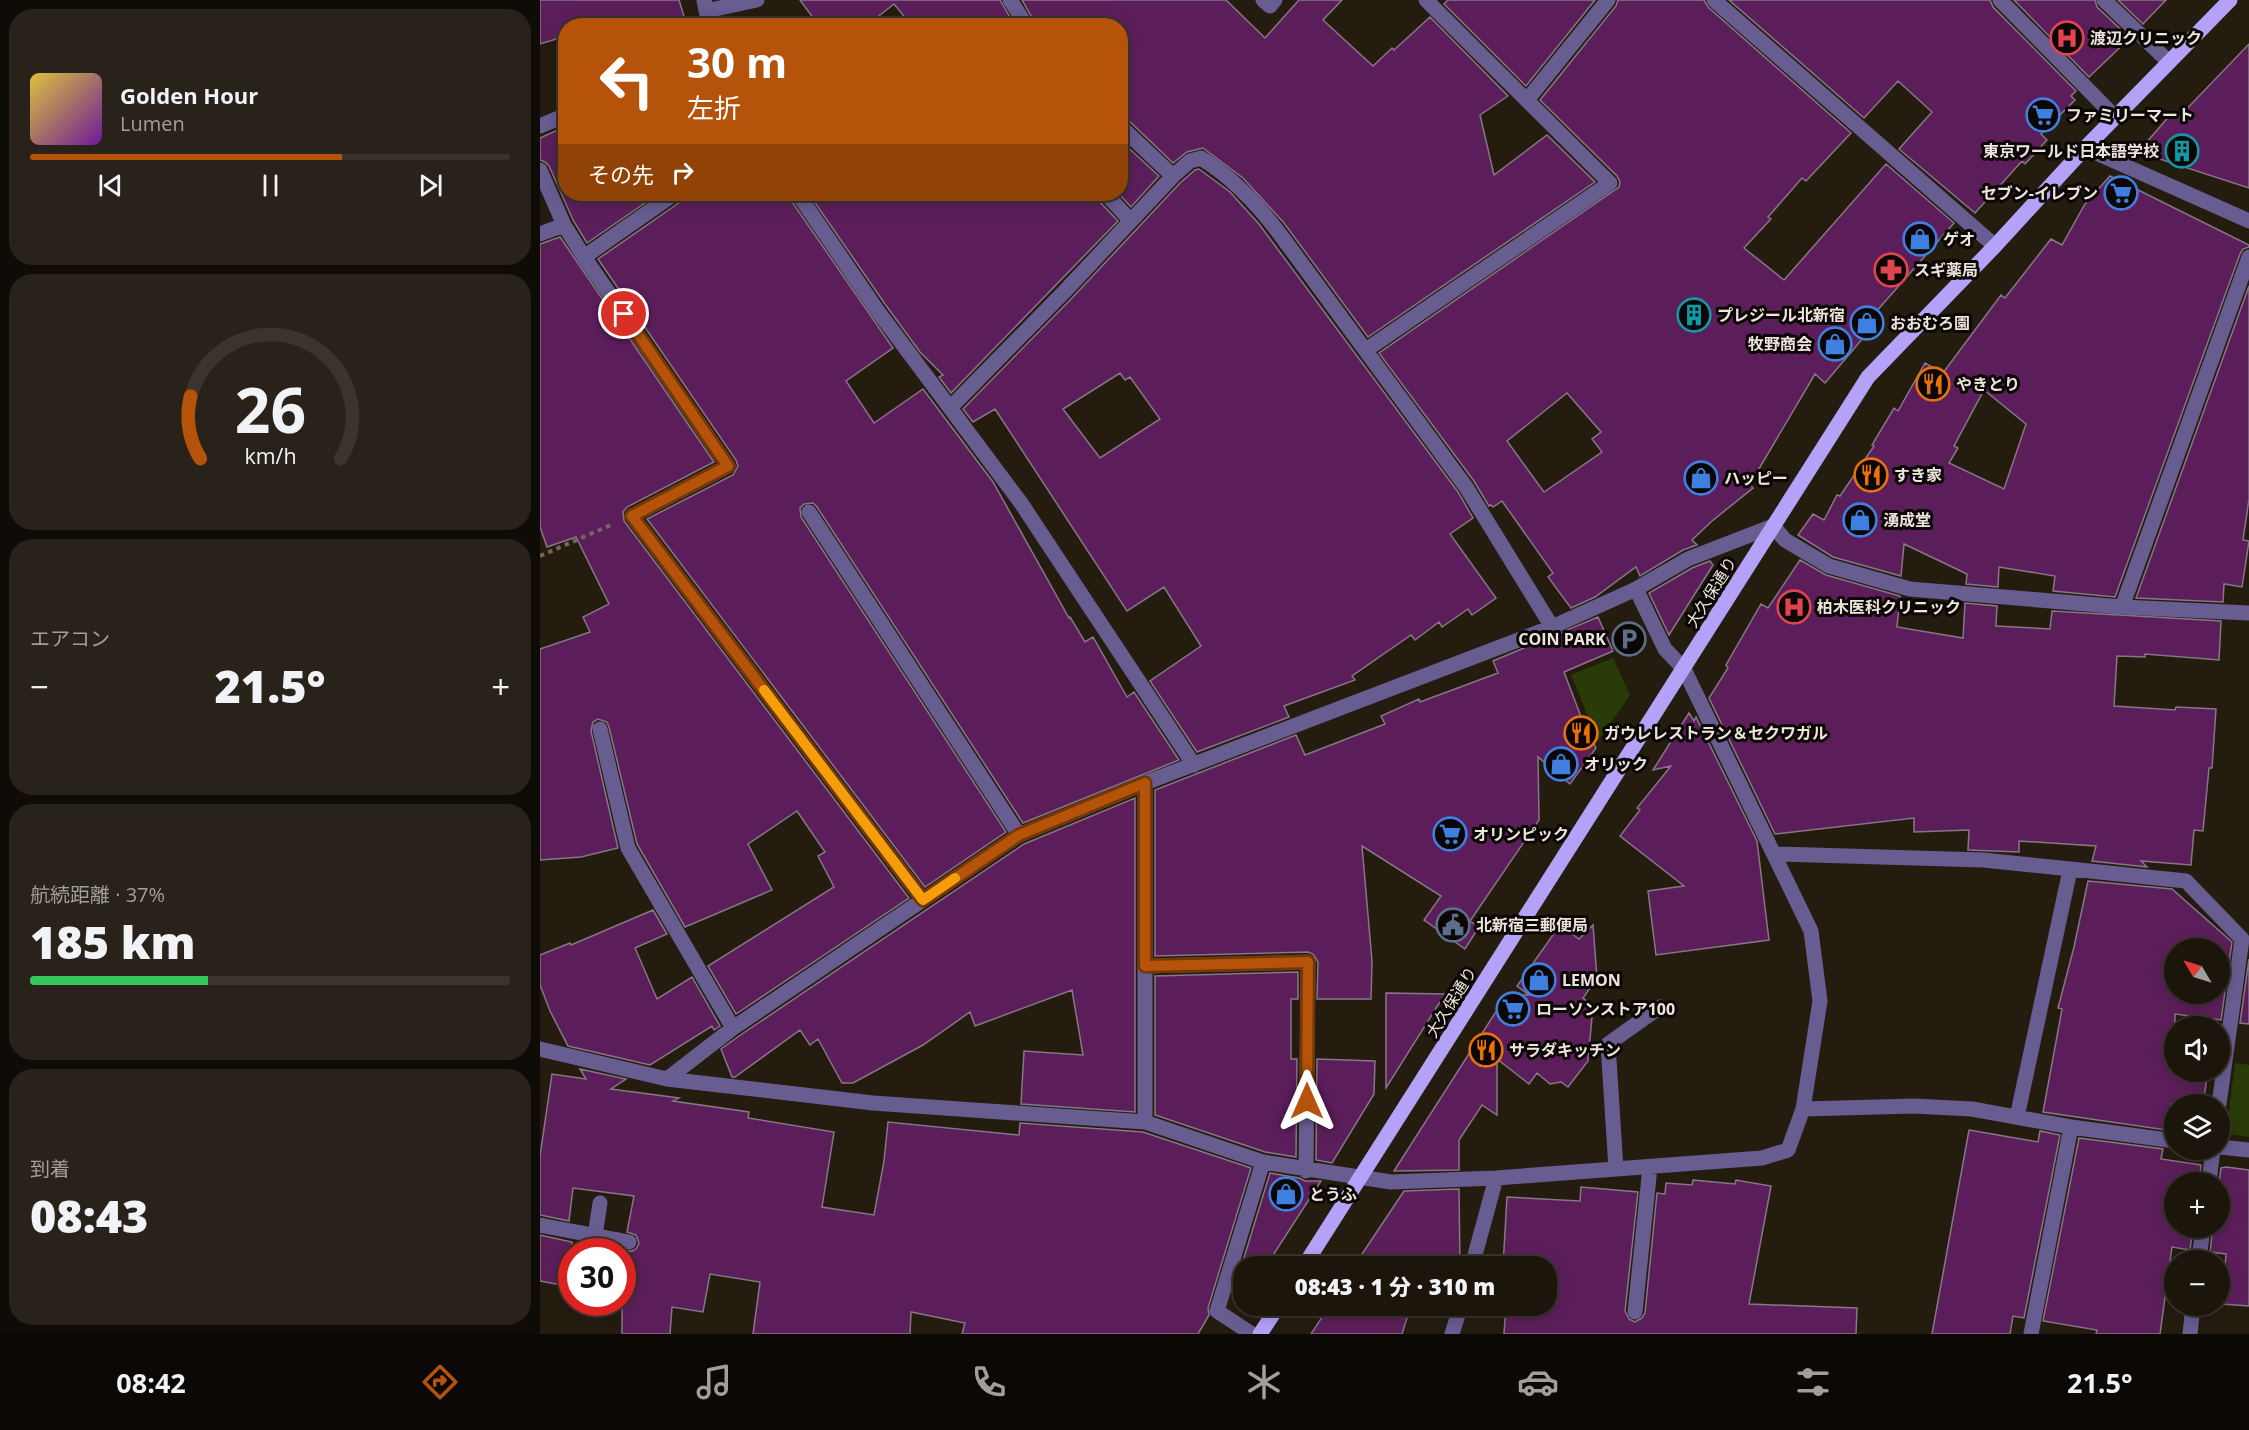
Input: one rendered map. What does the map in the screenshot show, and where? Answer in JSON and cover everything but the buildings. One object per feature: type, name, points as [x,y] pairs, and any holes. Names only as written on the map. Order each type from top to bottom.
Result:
[{"type":"main road","name":"大久保通り","points":[[1310,1256],[1868,377],[1995,246],[2085,148],[2230,0]]},
{"type":"main road","points":[[1260,1334],[1272,1316]]},
{"type":"street","points":[[706,12],[757,0]]},
{"type":"street","points":[[1010,0],[1022,18]]},
{"type":"street","points":[[1263,0],[1270,6],[1275,0]]},
{"type":"street","points":[[1366,350],[1610,183],[1426,0]]},
{"type":"street","points":[[1527,100],[1608,0]]},
{"type":"street","points":[[1714,0],[1995,246]]},
{"type":"street","points":[[2000,0],[2115,117]]},
{"type":"street","points":[[2104,0],[2169,62]]},
{"type":"street","points":[[540,126],[558,118]]},
{"type":"street","points":[[1128,134],[1173,176]]},
{"type":"street","points":[[2085,148],[2249,221]]},
{"type":"street","points":[[950,408],[1065,291],[1173,176],[1190,161],[1201,158],[1260,207],[1466,487],[1552,627]]},
{"type":"street","points":[[540,170],[564,225],[584,257],[728,466],[632,516],[923,900]]},
{"type":"street","points":[[584,257],[664,201]]},
{"type":"street","points":[[803,201],[877,310],[1021,503],[1194,765]]},
{"type":"street","points":[[1112,201],[1130,220]]},
{"type":"street","points":[[540,234],[564,225]]},
{"type":"street","points":[[2122,607],[2249,257]]},
{"type":"street","points":[[809,512],[1019,835]]},
{"type":"street","points":[[667,1079],[733,1028],[1019,835],[1145,783],[1552,627],[1636,589],[1688,559],[1773,526],[1785,540],[1829,566],[1910,590],[2122,607],[2249,613]]},
{"type":"street","points":[[540,1052],[667,1079],[873,1103],[1145,1122],[1263,1162],[1306,1171],[1361,1176],[1391,1182],[1496,1178],[1762,1158],[1788,1150],[1803,1109],[1820,1001],[1811,931],[1684,669],[1665,649],[1636,589]]},
{"type":"street","points":[[600,729],[628,848],[733,1028]]},
{"type":"street","points":[[1145,783],[1145,1122]]},
{"type":"street","points":[[1774,854],[1983,860],[2186,880],[2242,939],[2220,1094]]},
{"type":"street","points":[[2017,1117],[2070,870]]},
{"type":"street","points":[[1145,966],[1308,962],[1306,1171]]},
{"type":"street","points":[[1616,1169],[1608,1044],[1660,1006]]},
{"type":"street","points":[[1803,1109],[1914,1106],[1972,1109],[2071,1127],[2164,1140]]},
{"type":"street","points":[[2031,1334],[2071,1127]]},
{"type":"street","points":[[2230,1148],[2249,1150]]},
{"type":"street","points":[[1252,1334],[1217,1311],[1263,1162]]},
{"type":"street","points":[[1635,1312],[1650,1167]]},
{"type":"street","points":[[1475,1256],[1496,1178]]},
{"type":"street","points":[[595,1236],[600,1203]]},
{"type":"street","points":[[540,1226],[606,1238]]},
{"type":"street","points":[[1452,1334],[1458,1316]]},
{"type":"street","points":[[2190,1334],[2192,1316]]},
{"type":"path","points":[[540,556],[632,516]]},
{"type":"green space","points":[[1613,658],[1630,695],[1598,741],[1571,675]]},
{"type":"green space","points":[[2235,1063],[2249,1065],[2249,1137],[2230,1135],[2230,1102]]},
{"type":"slow traffic","points":[[764,690],[923,900],[955,878]]},
{"type":"place","name":"渡辺クリニック","points":[[2067,38]]},
{"type":"place","name":"ファミリーマート","points":[[2043,115]]},
{"type":"place","name":"東京ワールド日本語学校","points":[[2182,151]]},
{"type":"place","name":"セブン-イレブン","points":[[2121,193]]},
{"type":"place","name":"ゲオ","points":[[1920,239]]},
{"type":"place","name":"スギ薬局","points":[[1891,270]]},
{"type":"place","name":"プレジール北新宿","points":[[1694,315]]},
{"type":"place","name":"おおむろ園","points":[[1867,323]]},
{"type":"place","name":"牧野商会","points":[[1835,344]]},
{"type":"place","name":"やきとり","points":[[1933,384]]},
{"type":"place","name":"すき家","points":[[1871,475]]},
{"type":"place","name":"ハッピー","points":[[1701,478]]},
{"type":"place","name":"湧成堂","points":[[1860,520]]},
{"type":"place","name":"柏木医科クリニック","points":[[1794,607]]},
{"type":"place","name":"COIN PARK","points":[[1629,639]]},
{"type":"place","name":"ガウレレストラン＆セクワガル","points":[[1581,733]]},
{"type":"place","name":"オリック","points":[[1561,764]]},
{"type":"place","name":"オリンピック","points":[[1450,834]]},
{"type":"place","name":"北新宿三郵便局","points":[[1453,925]]},
{"type":"place","name":"LEMON","points":[[1539,980]]},
{"type":"place","name":"ローソンストア100","points":[[1513,1009]]},
{"type":"place","name":"サラダキッチン","points":[[1486,1050]]},
{"type":"place","name":"とうふ","points":[[1286,1194]]},
{"type":"route","points":[[624,314],[728,466],[632,516],[923,900],[1019,835],[1145,783],[1145,966],[1308,962],[1307,1101]]}]
